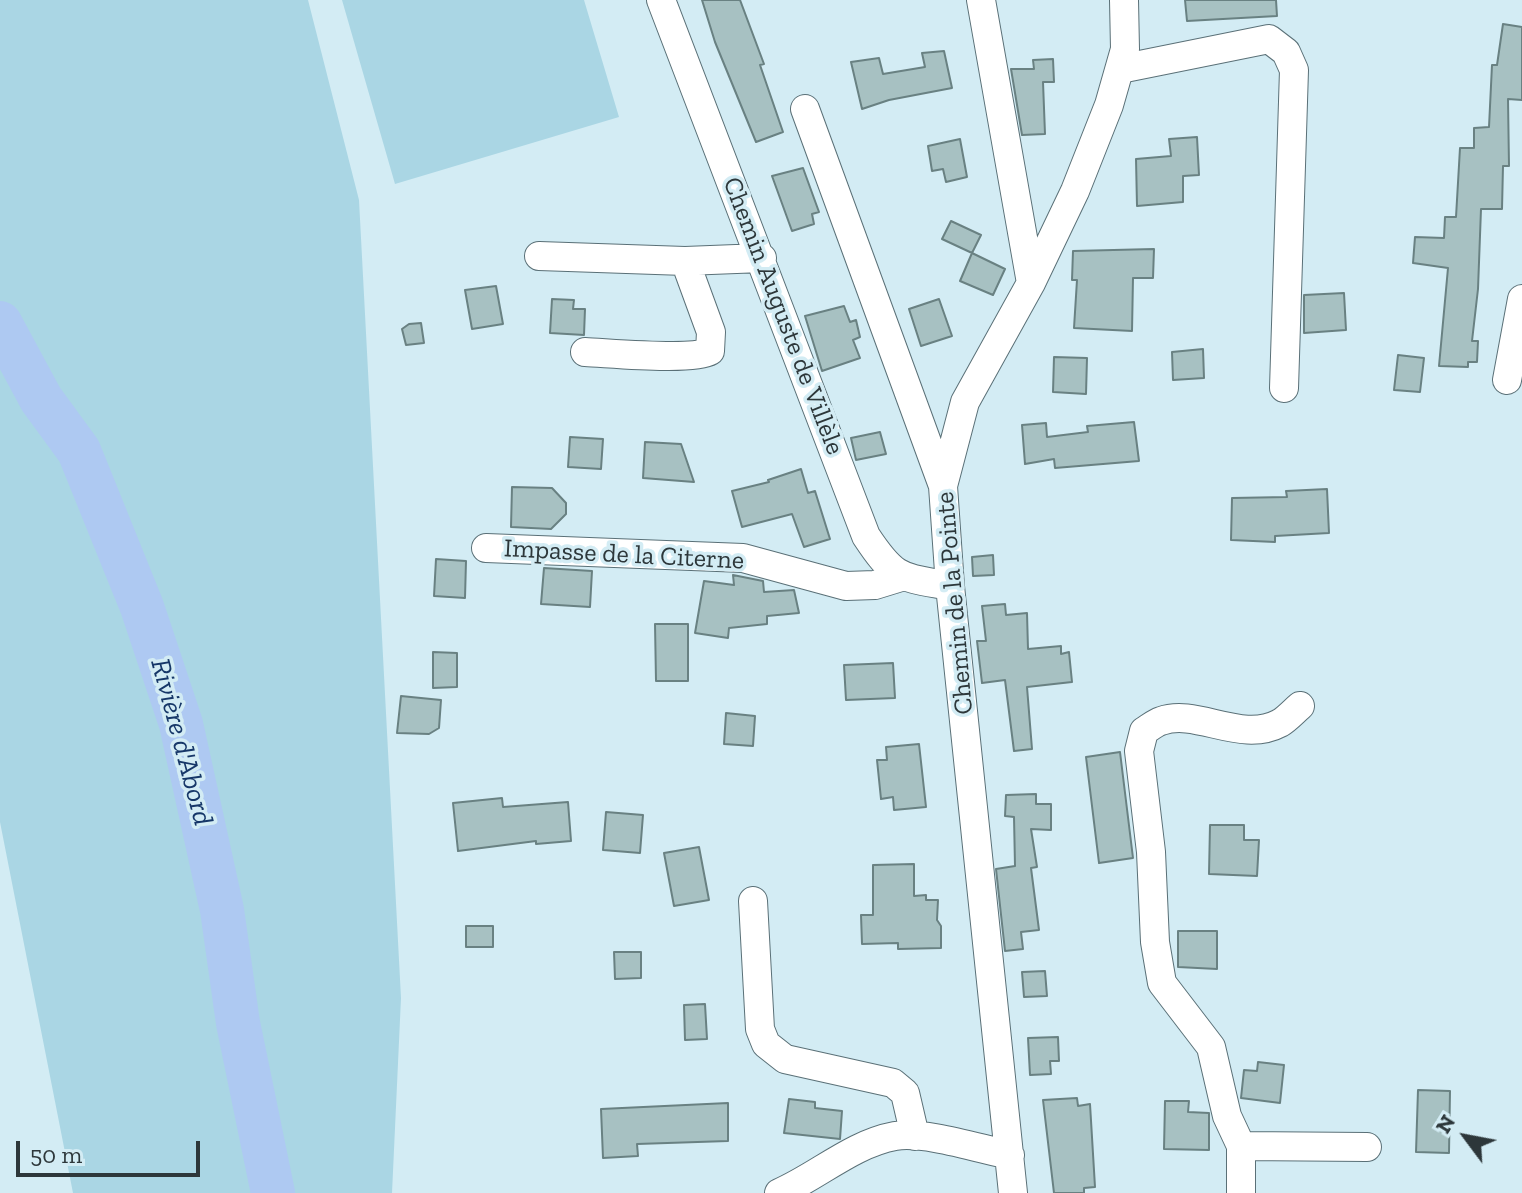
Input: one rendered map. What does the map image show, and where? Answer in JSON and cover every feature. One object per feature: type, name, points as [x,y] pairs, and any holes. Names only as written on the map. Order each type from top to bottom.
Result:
[{"type":"street","name":"Chemin Auguste de Villèle","points":[[661,0],[866,536],[881,559],[901,577]]},
{"type":"street","points":[[981,0],[1031,283]]},
{"type":"street","name":"Chemin de la Pointe","points":[[1013,1193],[950,586],[943,486],[965,402],[1031,283],[1075,191],[1109,105],[1125,49],[1124,0]]},
{"type":"street","points":[[1120,69],[1269,39],[1286,52],[1294,70],[1284,388]]},
{"type":"street","points":[[805,109],[943,486]]},
{"type":"street","points":[[539,256],[685,261],[762,258]]},
{"type":"street","points":[[585,352],[704,355],[710,351],[711,332],[685,261]]},
{"type":"street","points":[[1507,380],[1522,299]]},
{"type":"street","name":"Impasse de la Citerne","points":[[486,548],[743,558],[846,586],[875,585],[901,577]]},
{"type":"street","points":[[901,577],[950,586]]},
{"type":"street","points":[[1241,1193],[1241,1146],[1227,1116],[1211,1047],[1162,983],[1155,942],[1151,852],[1139,751],[1144,731],[1162,720],[1189,719],[1222,727],[1258,729],[1280,723],[1300,706]]},
{"type":"street","points":[[753,901],[760,1029],[766,1044],[785,1059],[893,1083],[905,1093],[915,1136]]},
{"type":"street","points":[[779,1193],[852,1152],[894,1136],[915,1136],[1010,1155]]},
{"type":"street","points":[[1241,1146],[1367,1147]]},
{"type":"shaded area","points":[[0,0],[308,0],[359,200],[401,998],[392,1193],[73,1193],[0,822]]},
{"type":"shaded area","points":[[342,0],[584,0],[619,117],[395,184]]},
{"type":"building","points":[[702,0],[740,0],[764,64],[760,65],[783,132],[756,142],[715,42]]},
{"type":"building","points":[[1185,0],[1276,0],[1277,16],[1187,21]]},
{"type":"building","points":[[1503,24],[1522,27],[1522,100],[1508,99],[1509,166],[1503,166],[1502,209],[1481,209],[1478,289],[1472,341],[1478,341],[1477,362],[1468,362],[1468,367],[1439,366],[1448,268],[1413,263],[1415,237],[1444,238],[1445,217],[1456,217],[1460,148],[1474,148],[1474,128],[1489,127],[1492,65],[1497,65]]},
{"type":"building","points":[[944,51],[952,88],[889,100],[862,109],[851,62],[879,58],[883,74],[925,67],[922,53]]},
{"type":"building","points":[[1053,59],[1054,82],[1043,82],[1045,134],[1022,135],[1011,69],[1034,69],[1033,60]]},
{"type":"building","points":[[1197,137],[1199,175],[1183,176],[1183,202],[1137,206],[1136,159],[1171,156],[1169,139]]},
{"type":"building","points":[[960,139],[967,177],[946,182],[943,169],[932,171],[928,146]]},
{"type":"building","points":[[803,168],[819,212],[812,214],[814,224],[792,231],[772,176]]},
{"type":"building","points":[[951,221],[981,235],[972,253],[942,239]]},
{"type":"building","points":[[1154,249],[1153,278],[1133,278],[1132,331],[1074,328],[1077,280],[1072,280],[1073,251]]},
{"type":"building","points":[[972,253],[1005,269],[993,295],[960,281]]},
{"type":"building","points":[[496,286],[503,324],[472,329],[465,290]]},
{"type":"building","points":[[1344,293],[1346,330],[1304,333],[1304,295]]},
{"type":"building","points":[[552,299],[574,300],[573,309],[585,309],[584,335],[550,333]]},
{"type":"building","points":[[939,299],[952,336],[921,346],[909,309]]},
{"type":"building","points":[[844,306],[850,322],[856,320],[860,337],[853,340],[860,358],[822,371],[805,316]]},
{"type":"building","points":[[421,323],[424,343],[406,345],[402,329],[409,324]]},
{"type":"building","points":[[1203,349],[1204,378],[1173,380],[1172,352]]},
{"type":"building","points":[[1398,355],[1424,358],[1420,392],[1394,390]]},
{"type":"building","points":[[1054,357],[1087,358],[1086,394],[1053,392]]},
{"type":"building","points":[[1134,422],[1139,461],[1055,468],[1054,459],[1025,464],[1022,425],[1046,423],[1047,437],[1088,432],[1087,426]]},
{"type":"building","points":[[880,432],[886,454],[856,460],[851,438]]},
{"type":"building","points":[[570,437],[603,439],[601,469],[568,467]]},
{"type":"building","points":[[645,442],[681,444],[694,482],[643,478]]},
{"type":"building","points":[[801,469],[808,493],[815,491],[830,539],[804,547],[792,514],[742,527],[732,491],[769,482]]},
{"type":"building","points":[[512,487],[552,488],[566,503],[566,514],[551,529],[511,527]]},
{"type":"building","points":[[1327,489],[1329,533],[1275,536],[1275,542],[1231,540],[1232,498],[1287,497],[1286,491]]},
{"type":"building","points":[[993,555],[994,575],[973,576],[972,557]]},
{"type":"building","points":[[436,559],[466,561],[465,598],[434,596]]},
{"type":"building","points":[[544,568],[592,571],[590,607],[541,604]]},
{"type":"building","points":[[733,575],[763,581],[764,592],[794,590],[799,613],[767,616],[767,624],[729,628],[728,638],[695,633],[704,581],[734,585]]},
{"type":"building","points":[[1005,604],[1006,615],[1027,613],[1028,649],[1061,646],[1061,654],[1069,652],[1072,682],[1027,687],[1032,749],[1014,751],[1005,680],[982,683],[977,641],[986,641],[982,606]]},
{"type":"building","points":[[655,624],[688,624],[688,681],[656,681]]},
{"type":"building","points":[[433,652],[457,653],[457,687],[433,688]]},
{"type":"building","points":[[893,663],[895,698],[846,700],[844,665]]},
{"type":"building","points":[[401,696],[441,700],[439,728],[429,734],[397,733]]},
{"type":"building","points":[[726,713],[755,716],[753,746],[724,744]]},
{"type":"building","points":[[919,744],[926,807],[894,810],[893,797],[881,799],[877,760],[887,760],[886,747]]},
{"type":"building","points":[[1120,752],[1133,858],[1099,863],[1086,757]]},
{"type":"building","points":[[1036,794],[1036,804],[1051,804],[1051,830],[1031,829],[1037,867],[1031,868],[1039,930],[1021,932],[1023,949],[1005,951],[996,869],[1015,866],[1014,817],[1005,816],[1006,795]]},
{"type":"building","points":[[502,798],[503,807],[568,802],[571,841],[536,844],[536,841],[458,851],[453,803]]},
{"type":"building","points":[[606,812],[643,815],[640,853],[603,850]]},
{"type":"building","points":[[1210,825],[1244,825],[1244,840],[1259,840],[1257,876],[1209,874]]},
{"type":"building","points":[[699,847],[709,900],[674,906],[664,853]]},
{"type":"building","points":[[914,864],[914,896],[926,895],[926,900],[938,900],[941,948],[898,949],[898,943],[862,944],[861,915],[873,915],[873,865]]},
{"type":"building","points":[[466,926],[493,926],[493,947],[466,947]]},
{"type":"building","points":[[1178,931],[1217,931],[1217,969],[1178,967]]},
{"type":"building","points":[[614,952],[641,952],[641,978],[615,979]]},
{"type":"building","points":[[1045,971],[1047,996],[1024,997],[1022,972]]},
{"type":"building","points":[[705,1004],[707,1039],[685,1040],[684,1005]]},
{"type":"building","points":[[1058,1037],[1059,1061],[1050,1061],[1051,1074],[1030,1075],[1028,1038]]},
{"type":"building","points":[[1258,1062],[1284,1065],[1280,1103],[1241,1098],[1244,1070],[1257,1071]]},
{"type":"building","points":[[1418,1090],[1450,1091],[1449,1153],[1416,1152]]},
{"type":"building","points":[[1077,1098],[1078,1106],[1090,1104],[1095,1187],[1084,1188],[1084,1193],[1054,1193],[1043,1100]]},
{"type":"building","points":[[789,1099],[815,1102],[815,1108],[842,1111],[840,1139],[784,1133]]},
{"type":"building","points":[[1165,1101],[1189,1101],[1188,1112],[1209,1113],[1209,1150],[1164,1149]]},
{"type":"building","points":[[728,1103],[728,1141],[637,1144],[638,1156],[603,1158],[601,1109]]},
{"type":"waterway","name":"Rivière d'Abord","points":[[0,323],[41,399],[79,451],[142,607],[181,724],[222,910],[238,1023],[273,1193]]}]
